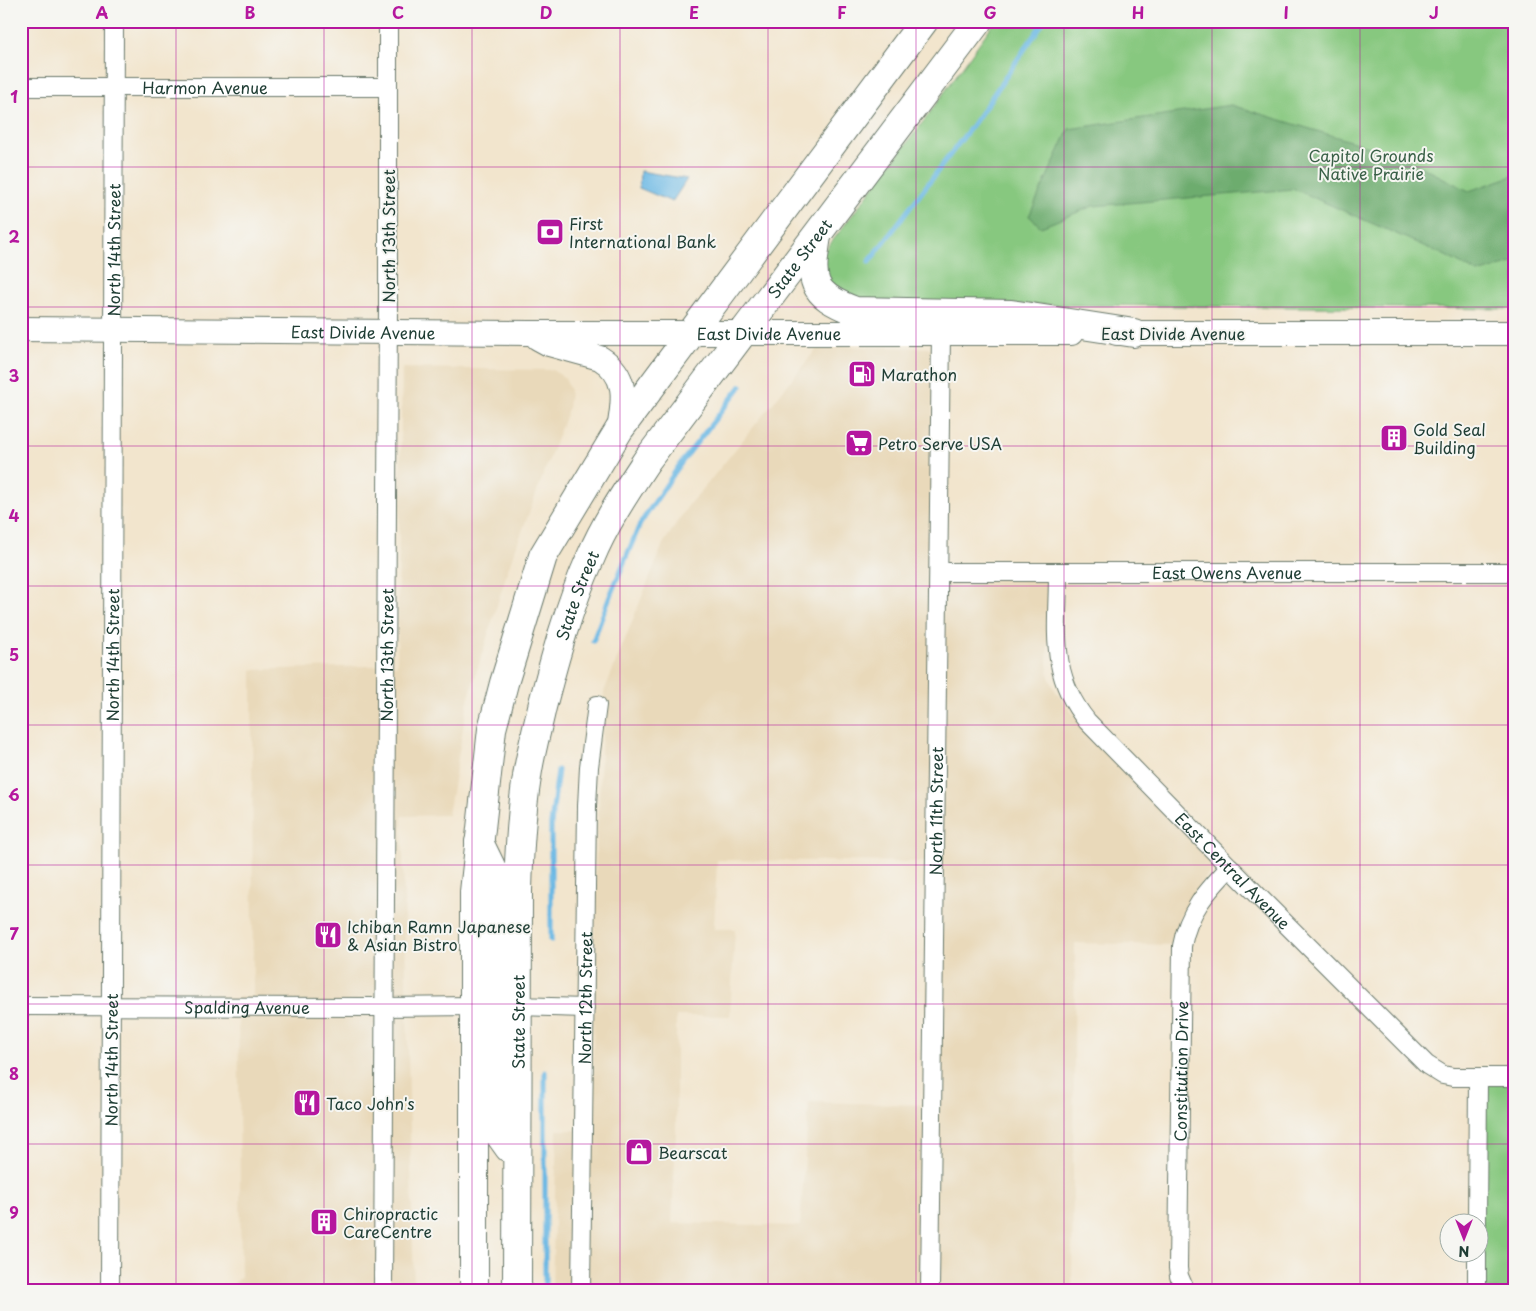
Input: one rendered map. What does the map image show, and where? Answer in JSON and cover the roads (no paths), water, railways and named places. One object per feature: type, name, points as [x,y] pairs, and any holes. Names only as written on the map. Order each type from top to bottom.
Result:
[{"type":"main road","points":[[474,1290],[474,892],[492,729],[543,556],[619,430],[924,21]]},
{"type":"main road","name":"State Street","points":[[517,1290],[519,862],[527,775],[546,694],[571,607],[590,558],[612,514],[647,460],[978,21]]},
{"type":"main road","points":[[817,235],[812,272],[816,285],[835,304],[854,311],[1010,314],[1134,333]]},
{"type":"main road","points":[[479,842],[496,877],[496,990],[499,998],[506,1004],[517,1006]]},
{"type":"main road","points":[[474,1006],[489,1007],[494,1011],[497,1018],[499,1134],[517,1159]]},
{"type":"street","name":"North 14th Street","points":[[110,1290],[114,21]]},
{"type":"street","name":"North 13th Street","points":[[383,1290],[388,21]]},
{"type":"street","name":"Harmon Avenue","points":[[21,87],[388,87]]},
{"type":"street","name":"East Divide Avenue","points":[[21,329],[530,332],[1515,333]]},
{"type":"street","points":[[530,332],[549,344],[600,358],[617,372],[624,394],[619,430]]},
{"type":"street","name":"North 11th Street","points":[[930,1290],[942,332]]},
{"type":"street","name":"East Owens Avenue","points":[[939,572],[1515,572]]},
{"type":"street","name":"East Central Avenue","points":[[1058,572],[1058,658],[1065,686],[1075,705],[1087,721],[1428,1065],[1443,1075],[1453,1077],[1515,1077]]},
{"type":"street","name":"North 12th Street","points":[[581,1290],[588,785],[590,749],[597,705]]},
{"type":"street","name":"Constitution Drive","points":[[1185,1290],[1178,1268],[1182,946],[1186,928],[1195,908],[1207,891],[1230,867]]},
{"type":"street","name":"Spalding Avenue","points":[[21,1006],[474,1006]]},
{"type":"street","points":[[517,1006],[585,1008]]},
{"type":"street","points":[[1477,1214],[1478,1077]]},
{"type":"street","points":[[1476,1290],[1477,1264]]},
{"type":"water","points":[[640,171],[687,179],[672,202],[639,188]]},
{"type":"waterway","points":[[869,262],[974,123],[1044,21]]},
{"type":"waterway","points":[[593,641],[640,524],[681,463],[741,386]]},
{"type":"waterway","points":[[551,940],[551,824],[558,770]]},
{"type":"waterway","points":[[545,1072],[545,1290]]},
{"type":"place","name":"First International Bank","points":[[550,232]]},
{"type":"place","name":"Marathon","points":[[862,374]]},
{"type":"place","name":"Gold Seal Building","points":[[1394,438]]},
{"type":"place","name":"Petro Serve USA","points":[[859,443]]},
{"type":"place","name":"Ichiban Ramn Japanese & Asian Bistro","points":[[328,935]]},
{"type":"place","name":"Taco John's","points":[[307,1103]]},
{"type":"place","name":"Bearscat","points":[[639,1152]]},
{"type":"place","name":"Chiropractic CareCentre","points":[[324,1222]]},
{"type":"park label","name":"Capitol Grounds Native Prairie","points":[[1371,164]]}]
